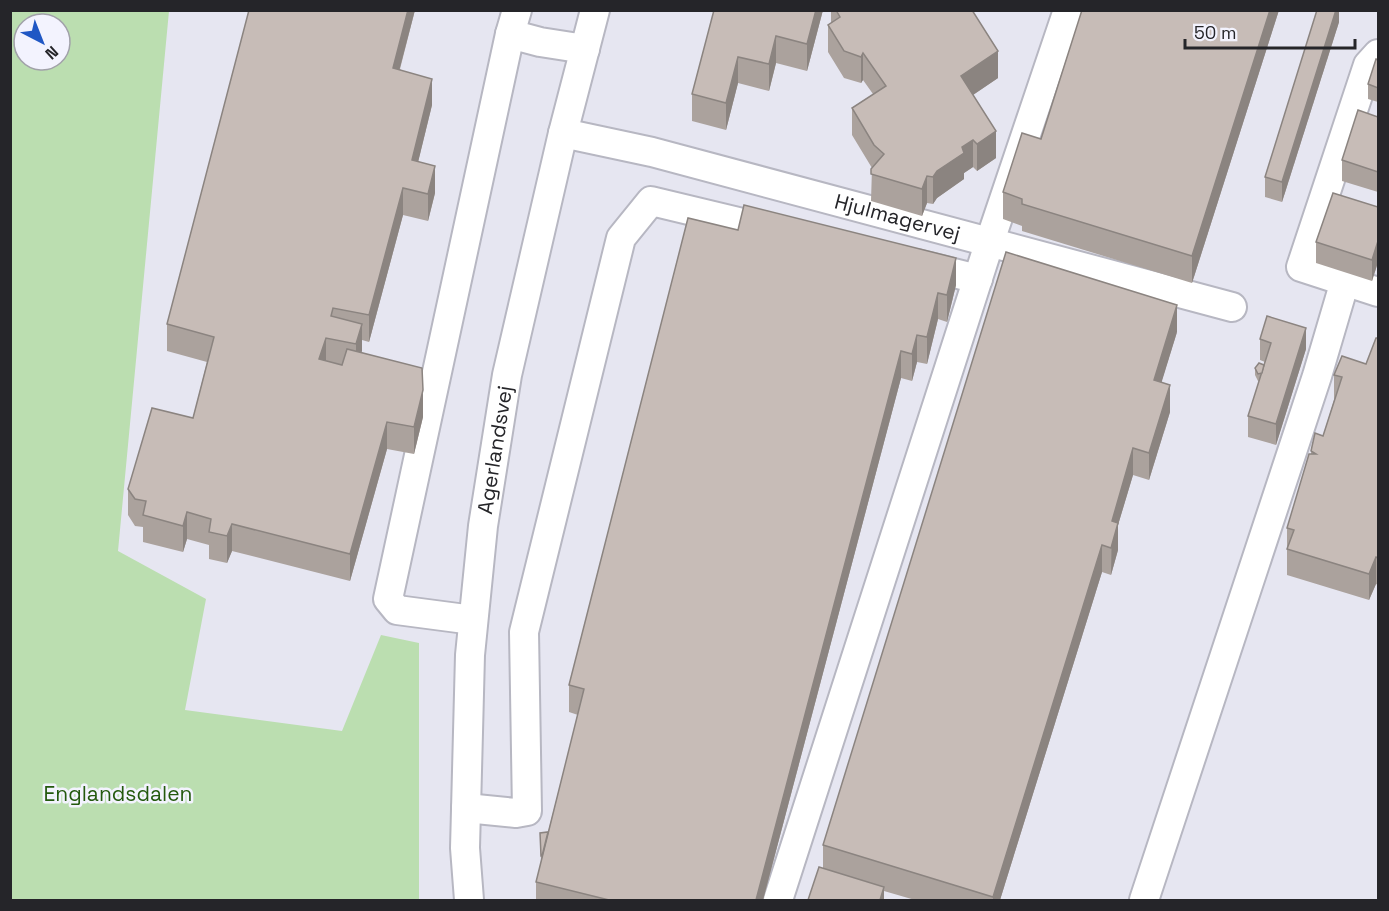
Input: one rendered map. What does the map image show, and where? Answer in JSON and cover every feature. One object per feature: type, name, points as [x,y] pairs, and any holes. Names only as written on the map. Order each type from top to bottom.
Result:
[{"type":"street","name":"Agerlandsvej","points":[[469,900],[465,849],[470,655],[483,526],[507,375],[563,133],[595,10]]},
{"type":"street","points":[[778,900],[989,244],[1068,10]]},
{"type":"street","points":[[473,620],[397,610],[388,599],[514,22],[540,42],[585,49]]},
{"type":"street","points":[[1378,54],[1368,65],[1301,267],[1378,291]]},
{"type":"street","name":"Hjulmagervej","points":[[563,133],[652,152],[989,244],[1232,307]]},
{"type":"street","points":[[466,808],[516,813],[527,811],[524,632],[621,238],[651,201],[798,236]]},
{"type":"street","points":[[888,257],[978,279]]},
{"type":"street","points":[[1144,900],[1317,376],[1345,281]]},
{"type":"green space","name":"Englandsdalen","points":[[10,11],[169,11],[118,551],[206,599],[185,710],[342,731],[381,635],[419,643],[419,900],[11,900]]},
{"type":"building","points":[[249,10],[408,10],[393,68],[432,79],[412,160],[435,166],[428,194],[403,188],[369,315],[333,308],[331,316],[362,324],[356,344],[326,338],[319,359],[342,365],[347,349],[422,368],[423,390],[414,427],[387,422],[350,554],[232,524],[227,536],[209,532],[211,519],[187,512],[183,526],[143,515],[146,501],[135,499],[128,489],[152,408],[193,418],[214,337],[167,324]]},
{"type":"building","points":[[714,10],[816,10],[807,44],[776,36],[769,64],[738,57],[726,103],[692,94]]},
{"type":"building","points":[[836,10],[972,10],[998,51],[961,76],[996,131],[977,144],[973,140],[962,147],[964,153],[937,171],[933,177],[927,176],[922,189],[871,174],[871,169],[884,154],[874,145],[852,108],[886,86],[863,53],[861,57],[844,51],[828,25],[840,17]]},
{"type":"building","points":[[1082,10],[1270,10],[1192,256],[1022,204],[1022,199],[1003,192],[1022,133],[1041,139]]},
{"type":"building","points":[[1317,10],[1336,10],[1282,182],[1265,177]]},
{"type":"building","points":[[1376,59],[1378,60],[1378,88],[1368,84]]},
{"type":"building","points":[[1358,110],[1378,117],[1378,172],[1342,160]]},
{"type":"building","points":[[1333,193],[1378,207],[1378,241],[1372,260],[1316,242]]},
{"type":"building","points":[[744,205],[956,258],[947,295],[938,293],[927,337],[917,335],[912,354],[901,351],[756,900],[609,900],[536,882],[584,689],[569,685],[688,218],[738,230]]},
{"type":"building","points":[[1006,252],[1177,305],[1154,380],[1170,385],[1149,453],[1133,448],[1112,521],[1118,523],[1111,548],[1102,545],[993,897],[823,845]]},
{"type":"building","points":[[1267,316],[1306,328],[1276,424],[1248,416],[1271,343],[1260,339]]},
{"type":"building","points":[[1376,338],[1378,338],[1378,558],[1376,557],[1369,574],[1287,549],[1294,530],[1287,528],[1309,454],[1316,454],[1311,451],[1315,433],[1323,436],[1342,377],[1334,375],[1342,356],[1366,364]]},
{"type":"building","points":[[1259,363],[1264,365],[1262,373],[1258,374],[1255,368]]},
{"type":"building","points":[[548,832],[542,856],[541,856],[540,833]]},
{"type":"building","points":[[819,867],[884,887],[880,900],[808,900]]}]
